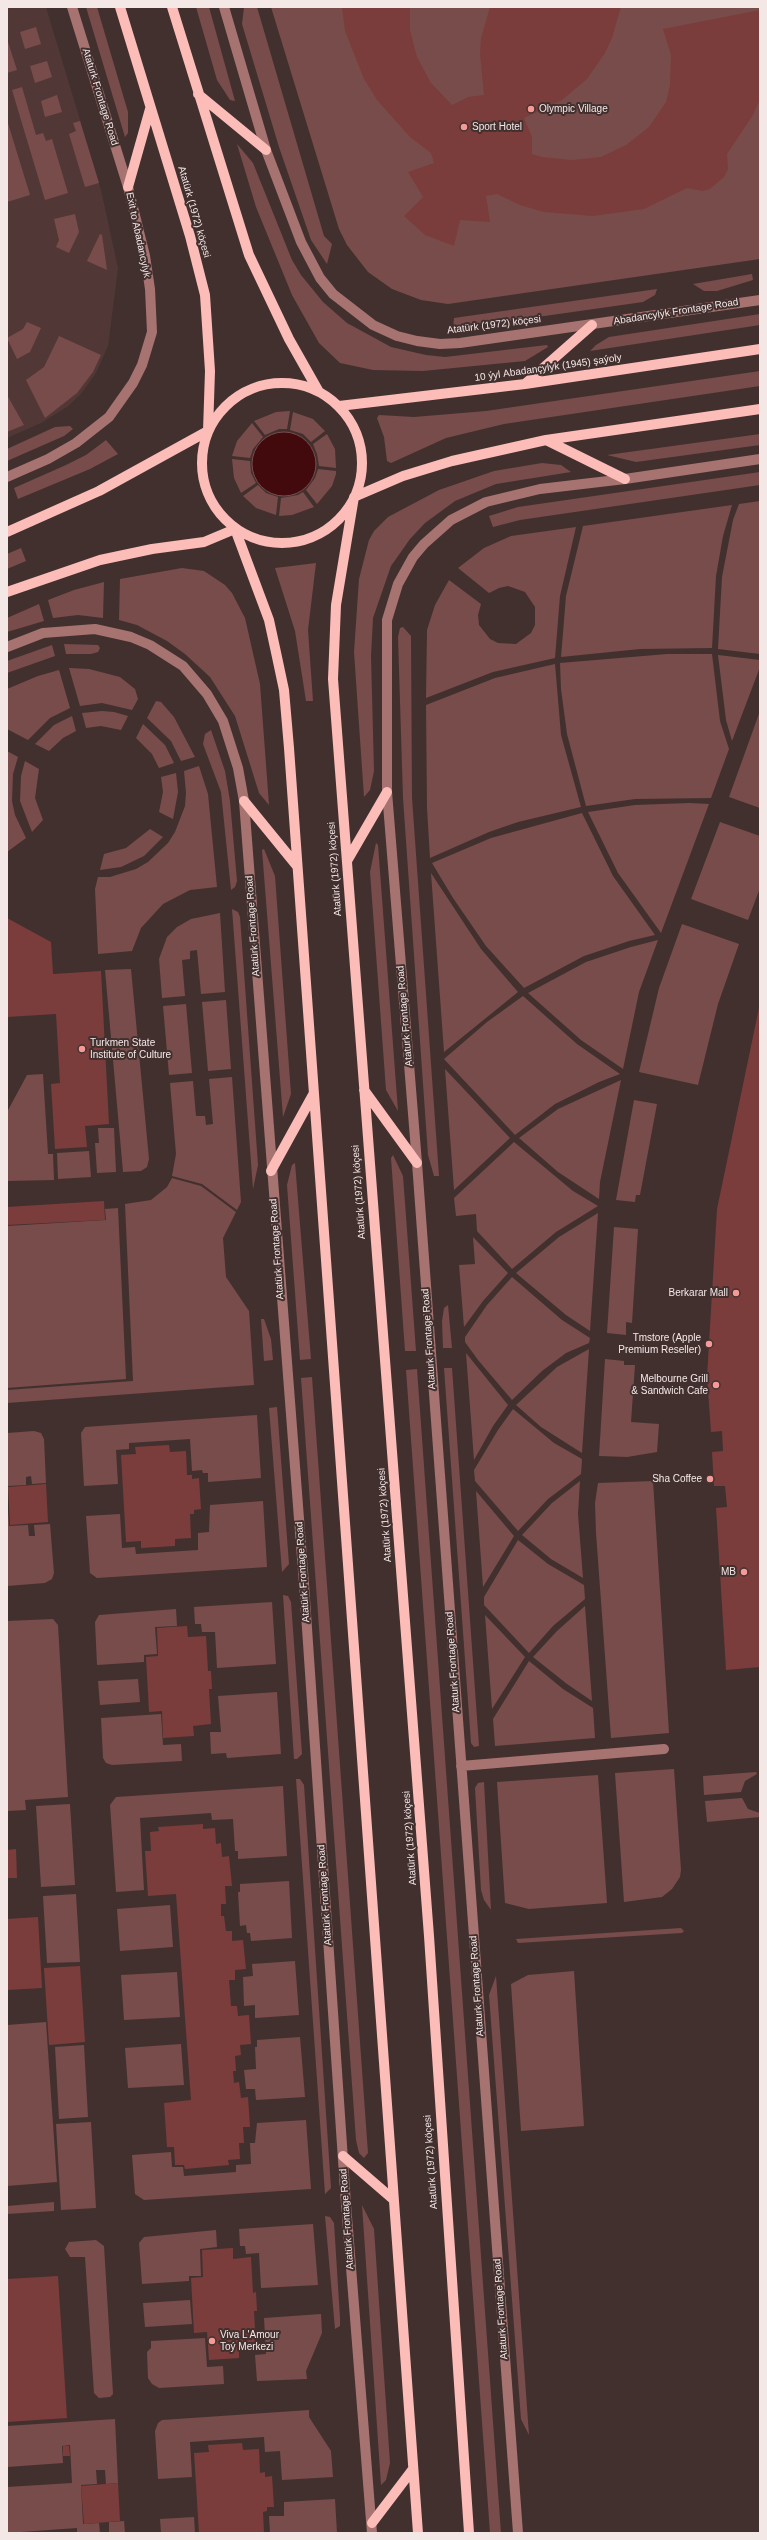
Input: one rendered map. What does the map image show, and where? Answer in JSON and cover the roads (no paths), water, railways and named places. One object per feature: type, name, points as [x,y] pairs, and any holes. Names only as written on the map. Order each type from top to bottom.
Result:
[{"type":"main road","name":"Atatürk (1972) köçesi","points":[[120,7],[190,236],[205,295],[210,371],[208,431]]},
{"type":"main road","points":[[172,7],[197,94],[251,261],[289,339],[319,392]]},
{"type":"main road","points":[[197,94],[266,150]]},
{"type":"main road","points":[[128,186],[150,109]]},
{"type":"main road","points":[[525,384],[592,325]]},
{"type":"main road","name":"10 ýyl Abadançylyk (1945) şaýoly","points":[[339,406],[525,384],[760,349]]},
{"type":"main road","points":[[294,383],[319,392],[339,406],[353,426],[361,450],[362,474],[354,498],[338,520],[315,536],[288,543],[260,541],[235,529],[219,514],[207,496],[202,474],[202,452],[208,431],[222,409],[243,392],[262,386],[294,383]]},
{"type":"main road","points":[[354,498],[403,476],[452,461],[546,440],[760,409]]},
{"type":"main road","points":[[7,532],[99,491],[208,431]]},
{"type":"main road","points":[[546,440],[625,479]]},
{"type":"main road","name":"Atatürk (1972) köçesi","points":[[354,498],[341,565],[333,640],[333,679],[429,1936],[470,2533]]},
{"type":"main road","points":[[7,592],[100,560],[152,549],[204,542],[235,529]]},
{"type":"main road","points":[[235,529],[269,620],[282,684],[314,1093],[418,2533]]},
{"type":"main road","points":[[347,861],[387,792]]},
{"type":"main road","points":[[244,801],[297,866]]},
{"type":"main road","points":[[364,1089],[417,1163]]},
{"type":"main road","points":[[271,1171],[314,1093]]},
{"type":"main road","points":[[343,2156],[394,2200]]},
{"type":"main road","points":[[372,2528],[413,2469]]},
{"type":"street","name":"Ataturk Frontage Road","points":[[72,7],[128,186]]},
{"type":"street","points":[[224,7],[266,150]]},
{"type":"street","name":"Atatürk (1972) köçesi","points":[[266,150],[309,259],[334,294],[373,325],[397,336],[440,344],[592,325]]},
{"type":"street","name":"Exit to Abadancylyk","points":[[7,476],[48,459],[94,431],[109,417],[122,400],[142,365],[148,349],[152,318],[145,256],[128,186]]},
{"type":"street","name":"Abadancylyk Frontage Road","points":[[592,325],[760,300]]},
{"type":"street","points":[[625,479],[760,459]]},
{"type":"street","name":"Ataturk Frontage Road","points":[[518,2533],[417,1163],[387,792],[387,620],[398,584],[413,556],[451,520],[486,502],[540,488],[625,479]]},
{"type":"street","name":"Atatürk Frontage Road","points":[[7,647],[43,633],[88,629],[131,637],[150,645],[183,666],[207,694],[223,720],[230,742],[244,801],[271,1171],[304,1584],[360,2401],[372,2528]]},
{"type":"street","points":[[461,1766],[664,1749]]},
{"type":"place","name":"Olympic Village","points":[[531,109]]},
{"type":"place","name":"Sport Hotel","points":[[464,127]]},
{"type":"place","name":"Turkmen State Institute of Culture","points":[[82,1049]]},
{"type":"place","name":"Berkarar Mall","points":[[736,1293]]},
{"type":"place","name":"Tmstore (Apple Premium Reseller)","points":[[709,1344]]},
{"type":"place","name":"Melbourne Grill & Sandwich Cafe","points":[[716,1385]]},
{"type":"place","name":"Sha Coffee","points":[[710,1479]]},
{"type":"place","name":"MB","points":[[744,1572]]},
{"type":"place","name":"Viva L'Amour Toý Merkezi","points":[[212,2341]]}]
